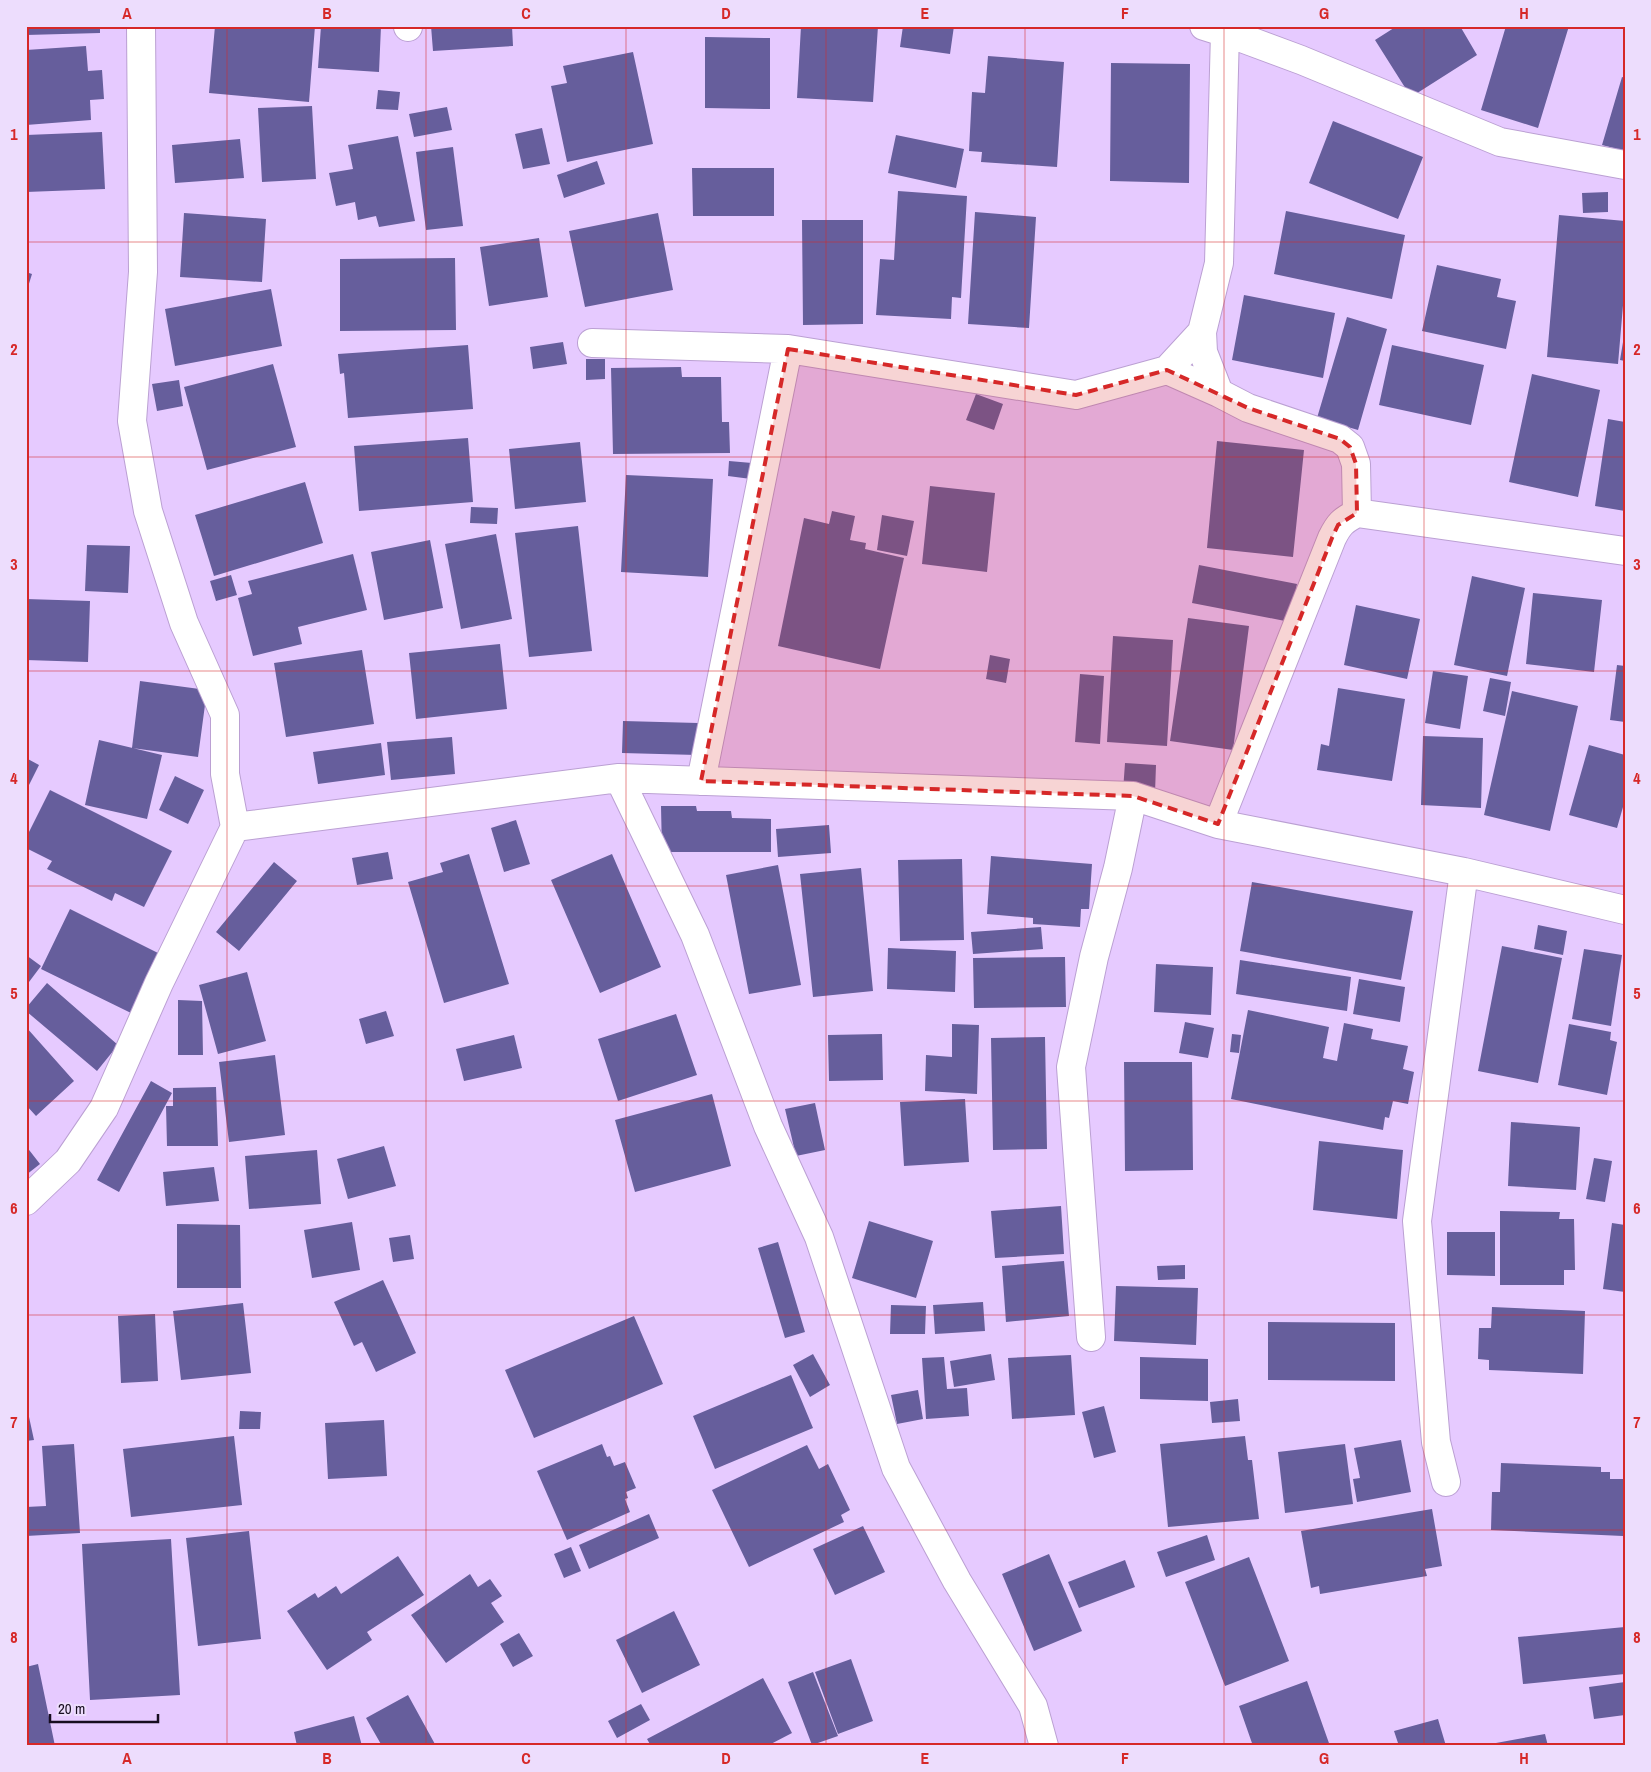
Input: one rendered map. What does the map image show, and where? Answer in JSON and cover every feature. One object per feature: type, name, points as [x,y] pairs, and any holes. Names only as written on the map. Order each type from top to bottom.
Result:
[{"type":"street","points":[[26,1201],[68,1161],[104,1108],[160,983],[235,827],[225,774],[225,715],[184,622],[148,511],[132,421],[144,272],[141,26]]},
{"type":"street","points":[[1219,393],[1203,352],[1202,332],[1219,263],[1214,29],[1301,60],[1500,142],[1625,165]]},
{"type":"street","points":[[592,343],[788,349],[1076,395],[1167,370],[1202,332]]},
{"type":"street","points":[[701,781],[788,349]]},
{"type":"street","points":[[1167,370],[1248,408],[1340,439],[1350,447],[1356,464],[1356,513]]},
{"type":"street","points":[[1218,824],[1338,525],[1356,513],[1625,551]]},
{"type":"street","points":[[235,827],[619,778],[1133,796],[1218,824],[1464,872],[1625,910]]},
{"type":"street","points":[[619,778],[695,935],[768,1126],[819,1238],[896,1468],[957,1581],[1034,1706],[1044,1746]]},
{"type":"street","points":[[1092,1337],[1071,1067],[1094,957],[1118,868],[1133,796]]},
{"type":"street","points":[[1446,1482],[1436,1442],[1417,1221],[1464,872]]},
{"type":"highlighted area","points":[[788,349],[1076,395],[1167,370],[1248,408],[1340,439],[1350,447],[1356,464],[1357,513],[1338,525],[1332,538],[1218,824],[1133,796],[701,781]]},
{"type":"building","points":[[26,26],[100,26],[100,33],[26,35]]},
{"type":"building","points":[[215,26],[315,26],[309,102],[209,93]]},
{"type":"building","points":[[321,26],[381,26],[379,72],[318,68]]},
{"type":"building","points":[[431,26],[512,26],[513,46],[433,51]]},
{"type":"building","points":[[544,26],[598,26],[598,28],[544,28]]},
{"type":"building","points":[[801,26],[878,26],[873,102],[797,98]]},
{"type":"building","points":[[903,26],[954,26],[950,54],[900,47]]},
{"type":"building","points":[[1397,26],[1460,26],[1477,55],[1411,97],[1375,40]]},
{"type":"building","points":[[1506,26],[1569,26],[1538,128],[1481,110]]},
{"type":"building","points":[[705,37],[770,38],[770,109],[705,108]]},
{"type":"building","points":[[86,46],[88,71],[102,70],[104,99],[90,100],[91,120],[26,125],[26,50]]},
{"type":"building","points":[[633,52],[653,144],[567,162],[551,86],[567,83],[563,66]]},
{"type":"building","points":[[988,56],[1064,62],[1057,167],[981,162],[982,152],[969,151],[972,92],[985,93]]},
{"type":"building","points":[[1111,63],[1190,64],[1189,183],[1110,181]]},
{"type":"building","points":[[1622,77],[1625,78],[1625,151],[1602,145]]},
{"type":"building","points":[[378,90],[400,92],[398,110],[376,109]]},
{"type":"building","points":[[312,106],[316,179],[262,182],[258,108]]},
{"type":"building","points":[[447,107],[452,130],[414,137],[409,114]]},
{"type":"building","points":[[1333,121],[1423,157],[1398,219],[1309,183]]},
{"type":"building","points":[[542,128],[550,164],[523,169],[515,134]]},
{"type":"building","points":[[102,132],[105,189],[26,192],[26,135]]},
{"type":"building","points":[[896,135],[964,149],[956,188],[888,173]]},
{"type":"building","points":[[398,136],[415,221],[379,227],[376,216],[358,220],[355,202],[336,206],[329,173],[353,169],[348,145]]},
{"type":"building","points":[[240,139],[244,178],[175,183],[172,145]]},
{"type":"building","points":[[453,147],[463,226],[426,230],[416,152]]},
{"type":"building","points":[[597,161],[605,184],[564,198],[557,175]]},
{"type":"building","points":[[692,168],[774,168],[774,216],[693,216]]},
{"type":"building","points":[[898,191],[967,196],[961,298],[952,297],[951,319],[876,315],[880,259],[894,260]]},
{"type":"building","points":[[1608,192],[1608,212],[1583,213],[1582,193]]},
{"type":"building","points":[[1286,211],[1405,235],[1392,299],[1274,274]]},
{"type":"building","points":[[975,212],[1036,217],[1029,328],[968,324]]},
{"type":"building","points":[[184,213],[266,219],[262,282],[180,277]]},
{"type":"building","points":[[658,213],[673,290],[585,307],[569,231]]},
{"type":"building","points":[[1559,215],[1625,221],[1625,282],[1618,364],[1547,357]]},
{"type":"building","points":[[802,220],[863,220],[863,324],[803,325]]},
{"type":"building","points":[[539,238],[548,297],[489,306],[480,247]]},
{"type":"building","points":[[455,258],[456,330],[340,331],[340,259]]},
{"type":"building","points":[[1437,265],[1501,279],[1497,297],[1516,301],[1506,349],[1422,331]]},
{"type":"building","points":[[26,272],[32,274],[27,290],[26,290]]},
{"type":"building","points":[[271,289],[282,346],[175,366],[165,309]]},
{"type":"building","points":[[1244,295],[1335,313],[1323,378],[1232,360]]},
{"type":"building","points":[[1347,317],[1387,329],[1358,430],[1317,418]]},
{"type":"building","points":[[1625,336],[1625,361],[1620,360]]},
{"type":"building","points":[[563,342],[567,364],[533,369],[530,347]]},
{"type":"building","points":[[468,345],[473,409],[348,418],[344,373],[340,374],[338,354]]},
{"type":"building","points":[[1392,345],[1484,365],[1471,425],[1379,405]]},
{"type":"building","points":[[586,359],[605,359],[605,379],[586,380]]},
{"type":"building","points":[[273,364],[296,447],[207,470],[184,387]]},
{"type":"building","points":[[681,367],[682,377],[721,377],[722,422],[729,422],[730,453],[613,454],[611,368]]},
{"type":"building","points":[[1532,374],[1600,390],[1578,497],[1509,482]]},
{"type":"building","points":[[179,380],[183,406],[157,411],[152,384]]},
{"type":"building","points":[[976,394],[1003,404],[994,430],[966,420]]},
{"type":"building","points":[[1608,419],[1625,422],[1625,511],[1595,506]]},
{"type":"building","points":[[468,438],[473,502],[359,511],[354,446]]},
{"type":"building","points":[[1217,441],[1304,450],[1293,557],[1207,548]]},
{"type":"building","points":[[580,442],[586,502],[515,509],[509,449]]},
{"type":"building","points":[[729,461],[752,463],[751,479],[728,476]]},
{"type":"building","points":[[626,475],[713,479],[708,577],[621,572]]},
{"type":"building","points":[[305,482],[323,543],[214,576],[195,515]]},
{"type":"building","points":[[930,486],[995,493],[987,572],[922,564]]},
{"type":"building","points":[[471,507],[498,508],[497,524],[470,523]]},
{"type":"building","points":[[832,511],[855,516],[850,540],[866,543],[865,549],[904,558],[880,669],[778,646],[804,518],[829,524]]},
{"type":"building","points":[[882,515],[914,521],[907,556],[877,550]]},
{"type":"building","points":[[578,526],[592,651],[529,657],[515,533]]},
{"type":"building","points":[[496,534],[512,619],[461,629],[445,544]]},
{"type":"building","points":[[430,540],[443,608],[384,620],[371,552]]},
{"type":"building","points":[[87,545],[130,546],[128,593],[85,591]]},
{"type":"building","points":[[353,554],[367,610],[298,627],[302,644],[253,656],[238,598],[252,594],[248,581]]},
{"type":"building","points":[[1199,565],[1297,584],[1290,622],[1192,603]]},
{"type":"building","points":[[231,575],[237,595],[216,601],[210,581]]},
{"type":"building","points":[[1472,576],[1525,588],[1507,676],[1454,665]]},
{"type":"building","points":[[1533,593],[1602,600],[1594,672],[1526,664]]},
{"type":"building","points":[[26,599],[90,601],[88,662],[26,660]]},
{"type":"building","points":[[1356,605],[1420,619],[1407,679],[1344,665]]},
{"type":"building","points":[[1188,618],[1249,626],[1233,750],[1170,741]]},
{"type":"building","points":[[1113,636],[1173,640],[1167,746],[1107,742]]},
{"type":"building","points":[[500,644],[507,709],[416,719],[409,653]]},
{"type":"building","points":[[362,650],[374,724],[286,737],[274,663]]},
{"type":"building","points":[[990,655],[1010,659],[1006,683],[986,679]]},
{"type":"building","points":[[1617,665],[1625,666],[1625,722],[1610,720]]},
{"type":"building","points":[[1433,671],[1468,676],[1460,729],[1425,723]]},
{"type":"building","points":[[1080,674],[1104,676],[1100,744],[1075,742]]},
{"type":"building","points":[[1490,678],[1511,682],[1505,716],[1483,711]]},
{"type":"building","points":[[140,681],[207,690],[198,757],[132,748]]},
{"type":"building","points":[[1338,688],[1405,699],[1392,781],[1317,770],[1321,744],[1329,746]]},
{"type":"building","points":[[1512,691],[1578,706],[1550,831],[1484,815]]},
{"type":"building","points":[[623,721],[698,723],[697,755],[622,753]]},
{"type":"building","points":[[1423,736],[1483,738],[1481,808],[1421,805]]},
{"type":"building","points":[[452,737],[455,774],[391,780],[387,742]]},
{"type":"building","points":[[99,740],[162,755],[147,819],[85,805]]},
{"type":"building","points":[[381,743],[385,775],[318,784],[313,752]]},
{"type":"building","points":[[1589,745],[1625,755],[1625,800],[1617,828],[1569,815]]},
{"type":"building","points":[[26,758],[39,765],[29,785],[26,784]]},
{"type":"building","points":[[1125,763],[1156,765],[1155,793],[1123,791]]},
{"type":"building","points":[[175,776],[204,790],[188,824],[159,810]]},
{"type":"building","points":[[50,790],[172,851],[144,907],[115,893],[112,901],[47,869],[52,861],[26,848],[26,838]]},
{"type":"building","points":[[661,806],[696,806],[697,811],[731,811],[732,818],[771,819],[771,852],[662,852]]},
{"type":"building","points":[[516,820],[530,864],[504,872],[491,828]]},
{"type":"building","points":[[829,825],[831,853],[778,857],[776,829]]},
{"type":"building","points":[[388,852],[393,879],[357,885],[352,858]]},
{"type":"building","points":[[469,854],[509,984],[444,1003],[408,882],[443,872],[440,863]]},
{"type":"building","points":[[612,854],[661,967],[600,993],[551,880]]},
{"type":"building","points":[[991,856],[1092,864],[1089,909],[1081,909],[1080,927],[1033,924],[1033,918],[987,914]]},
{"type":"building","points":[[962,859],[964,940],[900,941],[898,860]]},
{"type":"building","points":[[274,862],[297,881],[239,951],[216,932]]},
{"type":"building","points":[[778,865],[801,985],[749,994],[726,875]]},
{"type":"building","points":[[861,868],[873,991],[813,997],[800,874]]},
{"type":"building","points":[[1252,882],[1413,911],[1401,980],[1240,951]]},
{"type":"building","points":[[70,909],[160,954],[131,1013],[41,969]]},
{"type":"building","points":[[1538,925],[1567,931],[1563,955],[1534,949]]},
{"type":"building","points":[[1041,927],[1043,949],[973,954],[971,932]]},
{"type":"building","points":[[1502,946],[1562,958],[1538,1083],[1478,1071]]},
{"type":"building","points":[[888,948],[956,951],[955,992],[887,989]]},
{"type":"building","points":[[1584,949],[1622,955],[1611,1026],[1572,1019]]},
{"type":"building","points":[[26,955],[41,966],[26,986]]},
{"type":"building","points":[[1065,957],[1066,1007],[974,1008],[973,958]]},
{"type":"building","points":[[1240,960],[1351,977],[1347,1011],[1236,994]]},
{"type":"building","points":[[1156,964],[1213,967],[1211,1015],[1154,1012]]},
{"type":"building","points":[[247,972],[266,1041],[218,1054],[199,985]]},
{"type":"building","points":[[1359,979],[1405,987],[1400,1022],[1353,1014]]},
{"type":"building","points":[[47,983],[118,1045],[97,1071],[26,1011],[26,1008]]},
{"type":"building","points":[[178,1000],[202,1001],[203,1055],[178,1055]]},
{"type":"building","points":[[1248,1010],[1329,1027],[1323,1058],[1337,1061],[1344,1023],[1373,1029],[1371,1039],[1408,1046],[1403,1069],[1414,1072],[1408,1104],[1393,1101],[1389,1118],[1385,1117],[1383,1130],[1231,1099]]},
{"type":"building","points":[[386,1011],[394,1036],[366,1044],[359,1019]]},
{"type":"building","points":[[676,1014],[697,1075],[618,1101],[598,1039]]},
{"type":"building","points":[[1185,1022],[1214,1028],[1208,1058],[1179,1053]]},
{"type":"building","points":[[952,1024],[979,1025],[977,1094],[925,1091],[926,1055],[952,1057]]},
{"type":"building","points":[[1569,1024],[1611,1032],[1610,1040],[1617,1042],[1607,1095],[1558,1085]]},
{"type":"building","points":[[26,1027],[74,1081],[36,1116],[26,1105]]},
{"type":"building","points":[[882,1034],[883,1080],[829,1081],[828,1035]]},
{"type":"building","points":[[1232,1034],[1241,1035],[1239,1053],[1230,1052]]},
{"type":"building","points":[[514,1035],[522,1068],[464,1081],[456,1049]]},
{"type":"building","points":[[1045,1037],[1047,1149],[993,1150],[991,1038]]},
{"type":"building","points":[[275,1055],[285,1135],[229,1142],[219,1062]]},
{"type":"building","points":[[1124,1062],[1192,1062],[1193,1170],[1125,1171]]},
{"type":"building","points":[[151,1081],[172,1093],[119,1192],[97,1180]]},
{"type":"building","points":[[216,1087],[218,1146],[167,1146],[166,1106],[173,1106],[173,1088]]},
{"type":"building","points":[[712,1094],[731,1166],[635,1192],[615,1120]]},
{"type":"building","points":[[965,1099],[969,1162],[904,1166],[900,1102]]},
{"type":"building","points":[[815,1103],[825,1150],[796,1156],[785,1109]]},
{"type":"building","points":[[1511,1122],[1580,1127],[1576,1190],[1508,1186]]},
{"type":"building","points":[[1319,1141],[1403,1150],[1397,1219],[1313,1210]]},
{"type":"building","points":[[26,1146],[40,1164],[26,1175]]},
{"type":"building","points":[[384,1146],[396,1186],[348,1199],[337,1159]]},
{"type":"building","points":[[317,1150],[321,1204],[249,1209],[245,1156]]},
{"type":"building","points":[[1594,1158],[1612,1161],[1605,1202],[1586,1199]]},
{"type":"building","points":[[214,1167],[219,1201],[166,1206],[163,1172]]},
{"type":"building","points":[[1061,1206],[1064,1254],[995,1258],[991,1211]]},
{"type":"building","points":[[1500,1211],[1560,1212],[1559,1219],[1574,1219],[1575,1270],[1564,1270],[1564,1285],[1500,1285]]},
{"type":"building","points":[[869,1221],[933,1241],[916,1298],[852,1278]]},
{"type":"building","points":[[352,1222],[360,1270],[312,1278],[304,1230]]},
{"type":"building","points":[[1612,1223],[1625,1225],[1625,1292],[1603,1289]]},
{"type":"building","points":[[177,1224],[240,1225],[241,1288],[177,1288]]},
{"type":"building","points":[[1447,1232],[1495,1232],[1495,1276],[1447,1275]]},
{"type":"building","points":[[410,1235],[414,1259],[393,1262],[389,1238]]},
{"type":"building","points":[[778,1242],[805,1332],[785,1338],[758,1248]]},
{"type":"building","points":[[1064,1261],[1069,1316],[1006,1322],[1002,1266]]},
{"type":"building","points":[[1185,1265],[1185,1279],[1158,1280],[1157,1266]]},
{"type":"building","points":[[383,1280],[416,1353],[376,1372],[362,1342],[354,1346],[334,1302]]},
{"type":"building","points":[[1116,1286],[1198,1288],[1196,1345],[1114,1341]]},
{"type":"building","points":[[983,1302],[985,1331],[935,1334],[933,1305]]},
{"type":"building","points":[[243,1303],[251,1373],[181,1380],[173,1311]]},
{"type":"building","points":[[891,1305],[926,1306],[925,1334],[890,1334]]},
{"type":"building","points":[[1492,1307],[1585,1311],[1583,1374],[1489,1370],[1489,1360],[1478,1359],[1479,1328],[1491,1328]]},
{"type":"building","points":[[155,1314],[158,1381],[121,1383],[118,1316]]},
{"type":"building","points":[[634,1316],[663,1384],[534,1438],[505,1370]]},
{"type":"building","points":[[1268,1322],[1395,1323],[1395,1381],[1268,1380]]},
{"type":"building","points":[[813,1354],[830,1385],[810,1397],[793,1365]]},
{"type":"building","points":[[991,1354],[995,1380],[954,1387],[950,1361]]},
{"type":"building","points":[[1071,1355],[1075,1415],[1012,1419],[1008,1358]]},
{"type":"building","points":[[944,1357],[947,1389],[967,1388],[969,1416],[926,1419],[922,1358]]},
{"type":"building","points":[[1140,1357],[1208,1359],[1208,1401],[1140,1399]]},
{"type":"building","points":[[791,1375],[813,1428],[715,1469],[693,1416]]},
{"type":"building","points":[[918,1390],[923,1419],[897,1424],[891,1395]]},
{"type":"building","points":[[1238,1399],[1240,1421],[1212,1423],[1210,1402]]},
{"type":"building","points":[[26,1403],[34,1440],[26,1441]]},
{"type":"building","points":[[1104,1406],[1116,1452],[1094,1458],[1082,1412]]},
{"type":"building","points":[[240,1411],[261,1412],[260,1429],[239,1429]]},
{"type":"building","points":[[384,1420],[387,1476],[328,1479],[325,1423]]},
{"type":"building","points":[[234,1436],[242,1505],[131,1517],[123,1449]]},
{"type":"building","points":[[1245,1436],[1248,1460],[1252,1460],[1259,1519],[1168,1527],[1160,1444]]},
{"type":"building","points":[[1401,1440],[1411,1492],[1357,1502],[1353,1479],[1360,1478],[1354,1448]]},
{"type":"building","points":[[74,1444],[80,1533],[26,1536],[26,1507],[46,1506],[42,1446]]},
{"type":"building","points":[[602,1444],[607,1457],[610,1456],[614,1466],[625,1462],[636,1488],[626,1492],[628,1498],[625,1499],[630,1512],[567,1540],[537,1471]]},
{"type":"building","points":[[1345,1444],[1353,1504],[1285,1513],[1278,1452]]},
{"type":"building","points":[[807,1445],[819,1469],[828,1464],[850,1510],[841,1515],[844,1522],[749,1567],[712,1490]]},
{"type":"building","points":[[1501,1463],[1601,1467],[1601,1472],[1610,1472],[1610,1479],[1625,1479],[1623,1536],[1491,1530],[1492,1492],[1500,1492]]},
{"type":"building","points":[[1432,1509],[1442,1566],[1425,1569],[1427,1576],[1320,1594],[1319,1586],[1311,1588],[1301,1531]]},
{"type":"building","points":[[649,1514],[659,1538],[589,1569],[579,1545]]},
{"type":"building","points":[[863,1526],[885,1572],[835,1595],[813,1549]]},
{"type":"building","points":[[249,1531],[261,1639],[198,1646],[186,1538]]},
{"type":"building","points":[[1207,1535],[1215,1560],[1166,1577],[1157,1552]]},
{"type":"building","points":[[171,1539],[180,1695],[90,1700],[82,1544]]},
{"type":"building","points":[[571,1547],[581,1571],[564,1578],[554,1554]]},
{"type":"building","points":[[1049,1554],[1082,1631],[1034,1651],[1002,1574]]},
{"type":"building","points":[[398,1556],[424,1595],[367,1632],[372,1640],[327,1670],[287,1611],[315,1593],[318,1598],[336,1586],[341,1594]]},
{"type":"building","points":[[1249,1557],[1289,1661],[1225,1686],[1185,1582]]},
{"type":"building","points":[[1125,1560],[1135,1587],[1079,1608],[1068,1582]]},
{"type":"building","points":[[470,1574],[478,1587],[490,1579],[502,1596],[491,1603],[504,1622],[446,1663],[411,1615]]},
{"type":"building","points":[[674,1611],[700,1665],[642,1693],[616,1640]]},
{"type":"building","points":[[1625,1627],[1625,1674],[1523,1684],[1518,1637]]},
{"type":"building","points":[[519,1633],[533,1656],[513,1667],[500,1644]]},
{"type":"building","points":[[851,1659],[873,1721],[838,1734],[815,1672]]},
{"type":"building","points":[[38,1664],[55,1746],[27,1746],[26,1667]]},
{"type":"building","points":[[813,1672],[838,1736],[812,1745],[788,1682]]},
{"type":"building","points":[[763,1678],[792,1733],[767,1746],[651,1746],[647,1739]]},
{"type":"building","points":[[1307,1681],[1330,1746],[1253,1746],[1239,1706]]},
{"type":"building","points":[[1625,1682],[1625,1715],[1594,1719],[1589,1687]]},
{"type":"building","points":[[408,1695],[436,1746],[382,1746],[366,1718]]},
{"type":"building","points":[[641,1704],[650,1720],[617,1738],[608,1721]]},
{"type":"building","points":[[354,1716],[362,1746],[297,1746],[294,1732]]},
{"type":"building","points":[[1438,1719],[1446,1746],[1399,1746],[1394,1731]]},
{"type":"building","points":[[1545,1734],[1548,1746],[1485,1746],[1485,1745]]}]
